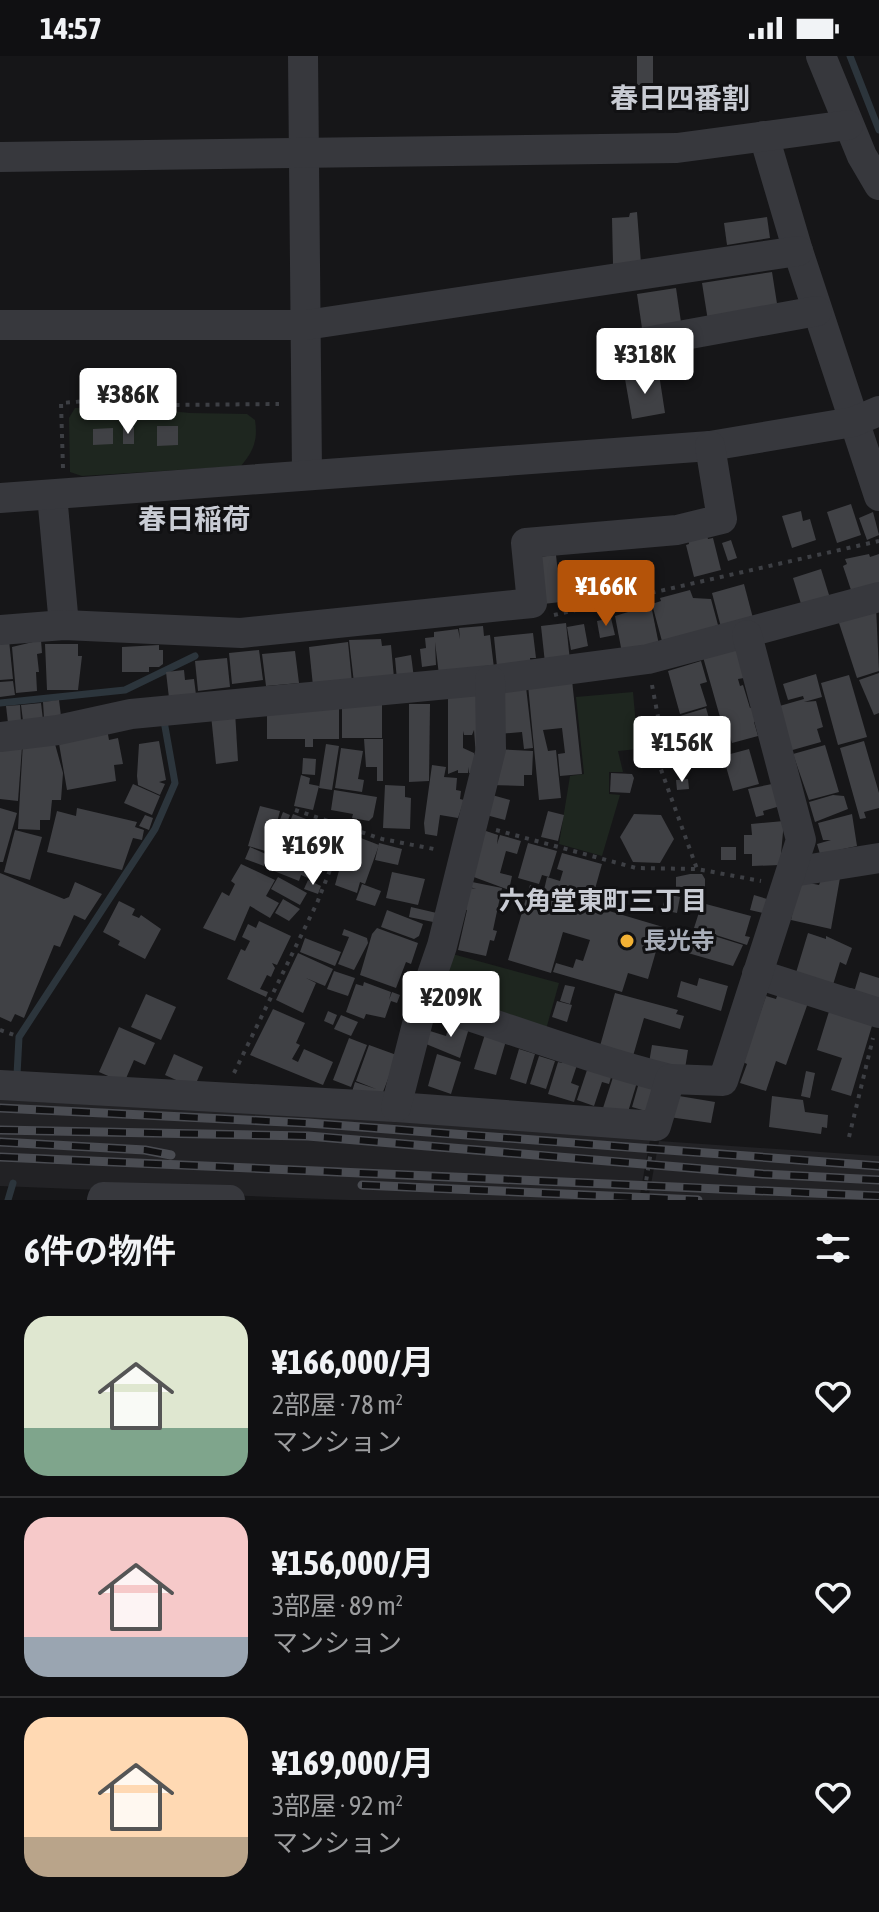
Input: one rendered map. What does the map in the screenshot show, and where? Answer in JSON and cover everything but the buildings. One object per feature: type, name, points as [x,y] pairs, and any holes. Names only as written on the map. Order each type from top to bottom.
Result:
[{"type":"street","points":[[303,56],[307,473]]},
{"type":"street","points":[[821,56],[848,125],[870,153],[879,185]]},
{"type":"street","points":[[0,157],[304,156],[677,148],[848,125]]},
{"type":"street","points":[[764,136],[817,311],[866,416],[879,496]]},
{"type":"street","points":[[0,325],[306,325],[798,251]]},
{"type":"street","points":[[635,344],[817,311]]},
{"type":"street","points":[[0,498],[307,473],[520,462],[710,446],[866,416]]},
{"type":"street","points":[[0,630],[64,625],[241,633],[532,603],[526,543],[677,530],[722,519],[710,446]]},
{"type":"street","points":[[58,495],[64,625]]},
{"type":"street","points":[[0,737],[58,730],[131,714],[490,680],[648,659],[747,635],[879,597]]},
{"type":"street","points":[[423,1001],[546,1039],[597,1061],[670,1079],[723,1081],[801,840],[747,635]]},
{"type":"street","points":[[396,1107],[423,1001],[442,946],[470,823],[491,749],[490,680]]},
{"type":"street","points":[[789,880],[879,858]]},
{"type":"street","points":[[757,974],[879,1013]]},
{"type":"street","points":[[0,1085],[396,1107],[656,1126],[670,1079]]},
{"type":"street","points":[[102,1200],[103,1197],[230,1200]]},
{"type":"path","points":[[58,495],[61,403],[114,399],[171,405],[307,404]]},
{"type":"path","points":[[532,603],[548,617],[879,541]]},
{"type":"path","points":[[648,659],[659,722]]},
{"type":"path","points":[[661,750],[659,764],[697,869]]},
{"type":"path","points":[[295,810],[382,839],[462,856]]},
{"type":"path","points":[[470,823],[636,868],[697,869],[789,880]]},
{"type":"path","points":[[223,1097],[317,903],[347,827]]},
{"type":"path","points":[[849,1137],[879,1013]]},
{"type":"path","points":[[0,1030],[14,1035]]},
{"type":"path","points":[[643,1200],[656,1126]]},
{"type":"shaded area","points":[[121,406],[190,413],[247,414],[255,420],[254,444],[241,466],[82,476],[70,472],[69,418],[75,408]]},
{"type":"shaded area","points":[[633,692],[638,749],[618,751],[623,772],[609,772],[609,794],[620,795],[602,856],[559,844],[570,776],[584,774],[576,697]]},
{"type":"shaded area","points":[[445,952],[559,983],[545,1033],[437,1000]]},
{"type":"shaded area","points":[[0,1092],[651,1134],[639,1200],[350,1200],[0,1186]]},
{"type":"shaded area","points":[[659,1141],[879,1156],[879,1200],[648,1200]]},
{"type":"waterway","points":[[850,56],[879,130]]},
{"type":"waterway","points":[[0,703],[125,690],[195,656]]},
{"type":"waterway","points":[[17,1075],[19,1037],[155,829],[175,783],[164,721]]},
{"type":"waterway","points":[[8,1200],[13,1183]]},
{"type":"railway","points":[[0,1108],[308,1123],[879,1166]]},
{"type":"railway","points":[[0,1130],[308,1136],[763,1174],[879,1180]]},
{"type":"railway","points":[[0,1142],[145,1150],[171,1155]]},
{"type":"railway","points":[[0,1157],[879,1196]]},
{"type":"railway","points":[[362,1185],[698,1200]]},
{"type":"place","name":"長光寺","points":[[627,941]]},
{"type":"district","name":"春日四番割","points":[[680,98]]},
{"type":"district","name":"春日稲荷","points":[[194,519]]},
{"type":"district","name":"六角堂東町三丁目","points":[[603,901]]}]
